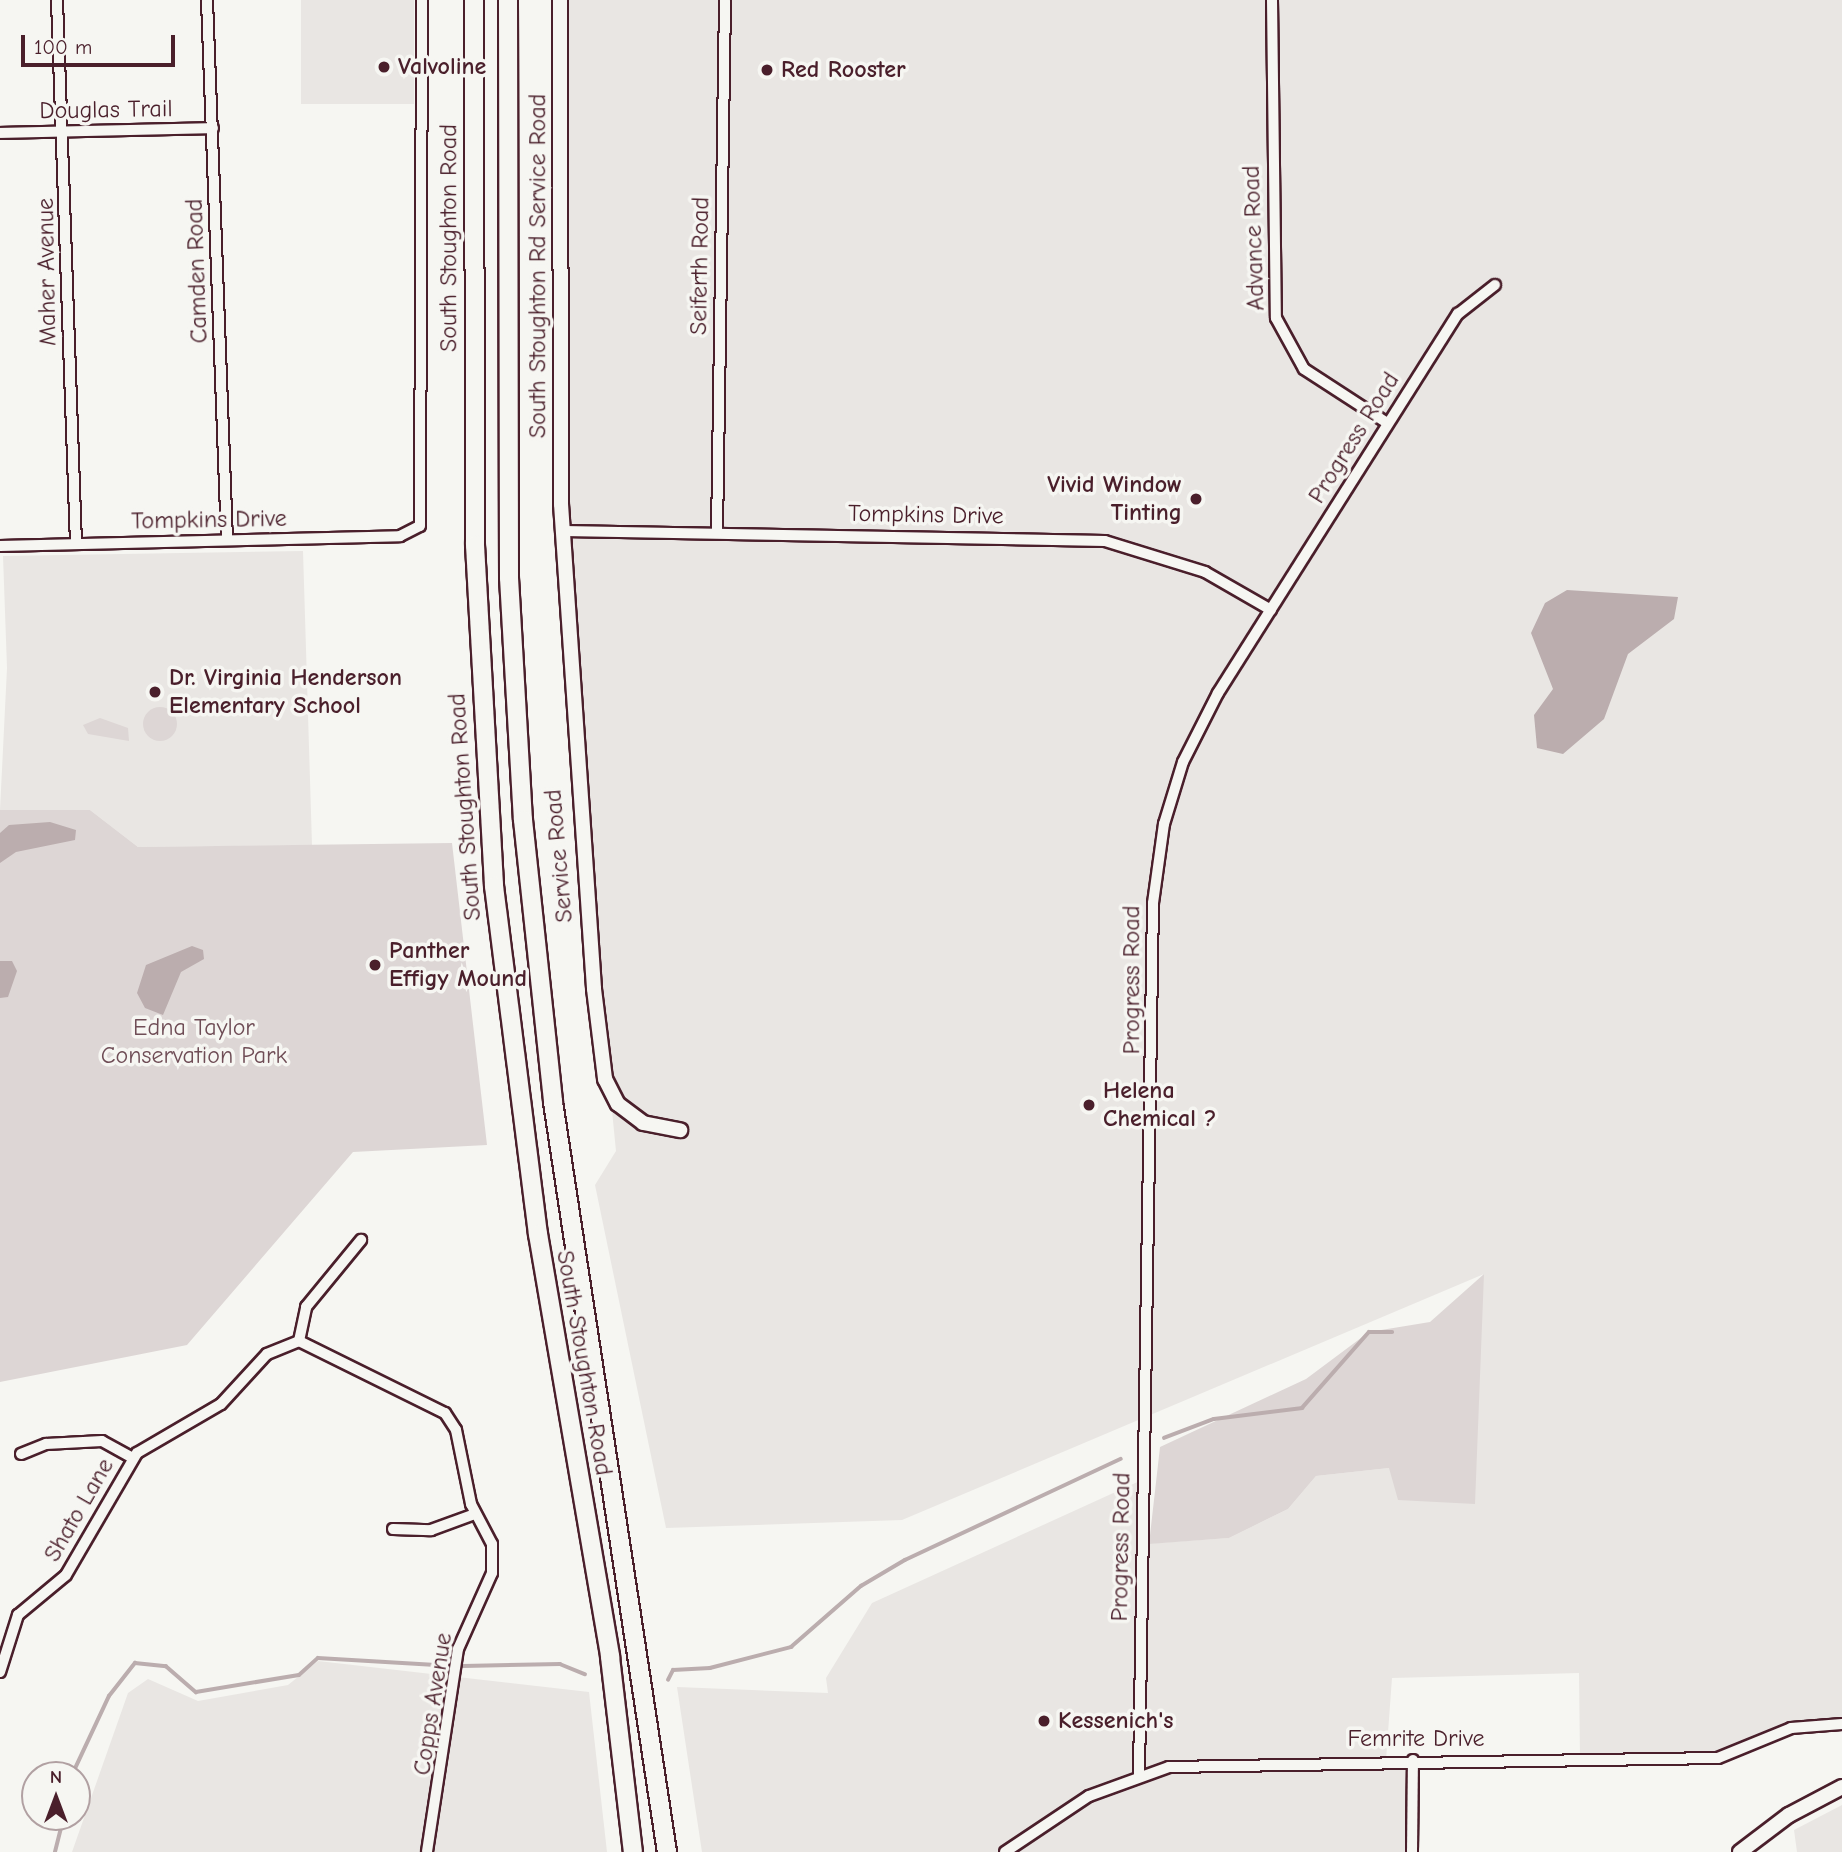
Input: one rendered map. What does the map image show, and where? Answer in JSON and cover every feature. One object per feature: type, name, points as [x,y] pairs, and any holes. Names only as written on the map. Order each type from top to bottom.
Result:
[{"type":"main road","name":"South Stoughton Road","points":[[474,0],[474,545],[494,886],[534,1210],[610,1657],[634,1852]]},
{"type":"main road","points":[[498,0],[508,86]]},
{"type":"main road","name":"South Stoughton Road","points":[[508,0],[509,578],[523,821],[553,1102],[667,1852]]},
{"type":"street","name":"Maher Avenue","points":[[57,0],[66,131],[76,544]]},
{"type":"street","name":"Camden Road","points":[[207,0],[227,540]]},
{"type":"street","name":"Tompkins Drive","points":[[0,546],[400,536],[418,529],[422,0]]},
{"type":"street","name":"South Stoughton Rd Service Road","points":[[559,0],[564,531]]},
{"type":"street","name":"Seiferth Road","points":[[717,533],[725,0]]},
{"type":"street","name":"Advance Road","points":[[1272,0],[1276,318],[1304,369],[1387,424]]},
{"type":"street","name":"Douglas Trail","points":[[0,133],[212,128]]},
{"type":"street","name":"Progress Road","points":[[1139,1775],[1154,886],[1164,824],[1184,762],[1271,610],[1458,314],[1495,285]]},
{"type":"street","name":"Tompkins Drive","points":[[564,531],[1105,541],[1205,572],[1271,610]]},
{"type":"street","name":"Service Road","points":[[564,531],[577,806],[605,1079],[628,1114],[680,1130]]},
{"type":"street","points":[[299,1341],[306,1307],[361,1240]]},
{"type":"street","name":"Copps Avenue","points":[[299,1341],[445,1413],[475,1514],[492,1544],[494,1563],[458,1649],[427,1852]]},
{"type":"street","name":"Shato Lane","points":[[0,1672],[18,1615],[66,1575],[133,1458],[221,1404],[267,1353],[299,1341]]},
{"type":"street","points":[[21,1454],[46,1444],[102,1441],[133,1458]]},
{"type":"street","points":[[393,1529],[430,1530],[475,1514]]},
{"type":"street","name":"Femrite Drive","points":[[1005,1852],[1081,1801],[1139,1775],[1229,1762],[1718,1758],[1791,1728],[1842,1724]]},
{"type":"street","points":[[1412,1852],[1413,1760]]},
{"type":"street","points":[[1740,1852],[1789,1815],[1842,1787]]},
{"type":"shaded area","points":[[301,0],[414,0],[414,104],[301,104]]},
{"type":"shaded area","points":[[560,0],[1842,0],[1842,1724],[1816,1723],[1729,1755],[1580,1759],[1579,1673],[1392,1678],[1386,1760],[1413,1760],[1412,1852],[702,1852],[677,1687],[828,1693],[826,1678],[872,1603],[1144,1479],[1142,1544],[1229,1538],[1288,1509],[1316,1476],[1389,1468],[1484,1274],[902,1520],[666,1528],[595,1185],[616,1151],[569,677]]},
{"type":"shaded area","name":"Dr. Virginia Henderson Elementary School","points":[[303,551],[312,845],[138,847],[90,810],[0,810],[7,668],[3,556]]},
{"type":"shaded area","points":[[1567,590],[1678,597],[1674,619],[1628,654],[1604,719],[1563,754],[1537,748],[1534,715],[1553,689],[1531,633],[1545,603]]},
{"type":"shaded area","points":[[50,822],[76,830],[75,840],[16,852],[0,863],[0,833],[9,825]]},
{"type":"shaded area","points":[[192,946],[203,950],[204,959],[181,972],[163,1015],[145,1008],[137,993],[146,965]]},
{"type":"shaded area","points":[[0,961],[12,961],[17,971],[8,997],[0,998]]},
{"type":"shaded area","points":[[318,1661],[589,1692],[607,1852],[72,1852],[79,1831],[91,1831],[91,1798],[128,1693],[148,1679],[198,1701],[288,1685]]},
{"type":"shaded area","points":[[1842,1805],[1842,1852],[1797,1852],[1794,1830]]},
{"type":"green space","points":[[160,707],[172,712],[177,724],[172,736],[160,741],[148,736],[143,724],[148,712]]},
{"type":"green space","points":[[100,718],[128,728],[129,741],[88,734],[83,725]]},
{"type":"green space","name":"Edna Taylor Conservation Park","points":[[0,810],[90,810],[138,847],[452,843],[487,1145],[353,1152],[187,1345],[0,1382]]},
{"type":"green space","points":[[1484,1274],[1475,1504],[1398,1500],[1389,1468],[1316,1476],[1288,1509],[1229,1538],[1149,1544],[1160,1447],[1306,1379],[1369,1332],[1430,1322]]},
{"type":"waterway","points":[[1164,1438],[1214,1419],[1302,1408],[1369,1332],[1392,1332]]},
{"type":"waterway","points":[[668,1680],[673,1670],[710,1668],[791,1647],[861,1586],[905,1560],[1121,1459]]},
{"type":"waterway","points":[[79,1761],[109,1696],[135,1663],[166,1666],[196,1692],[299,1675],[318,1658],[436,1665]]},
{"type":"waterway","points":[[463,1666],[560,1664],[585,1674]]},
{"type":"waterway","points":[[55,1852],[60,1831]]},
{"type":"place","name":"Valvoline","points":[[384,67]]},
{"type":"place","name":"Red Rooster","points":[[767,70]]},
{"type":"place","name":"Vivid Window Tinting","points":[[1196,499]]},
{"type":"place","name":"Dr. Virginia Henderson Elementary School","points":[[155,692]]},
{"type":"place","name":"Panther Effigy Mound","points":[[375,965]]},
{"type":"place","name":"Helena Chemical ?","points":[[1089,1105]]},
{"type":"place","name":"Kessenich's","points":[[1044,1721]]}]
